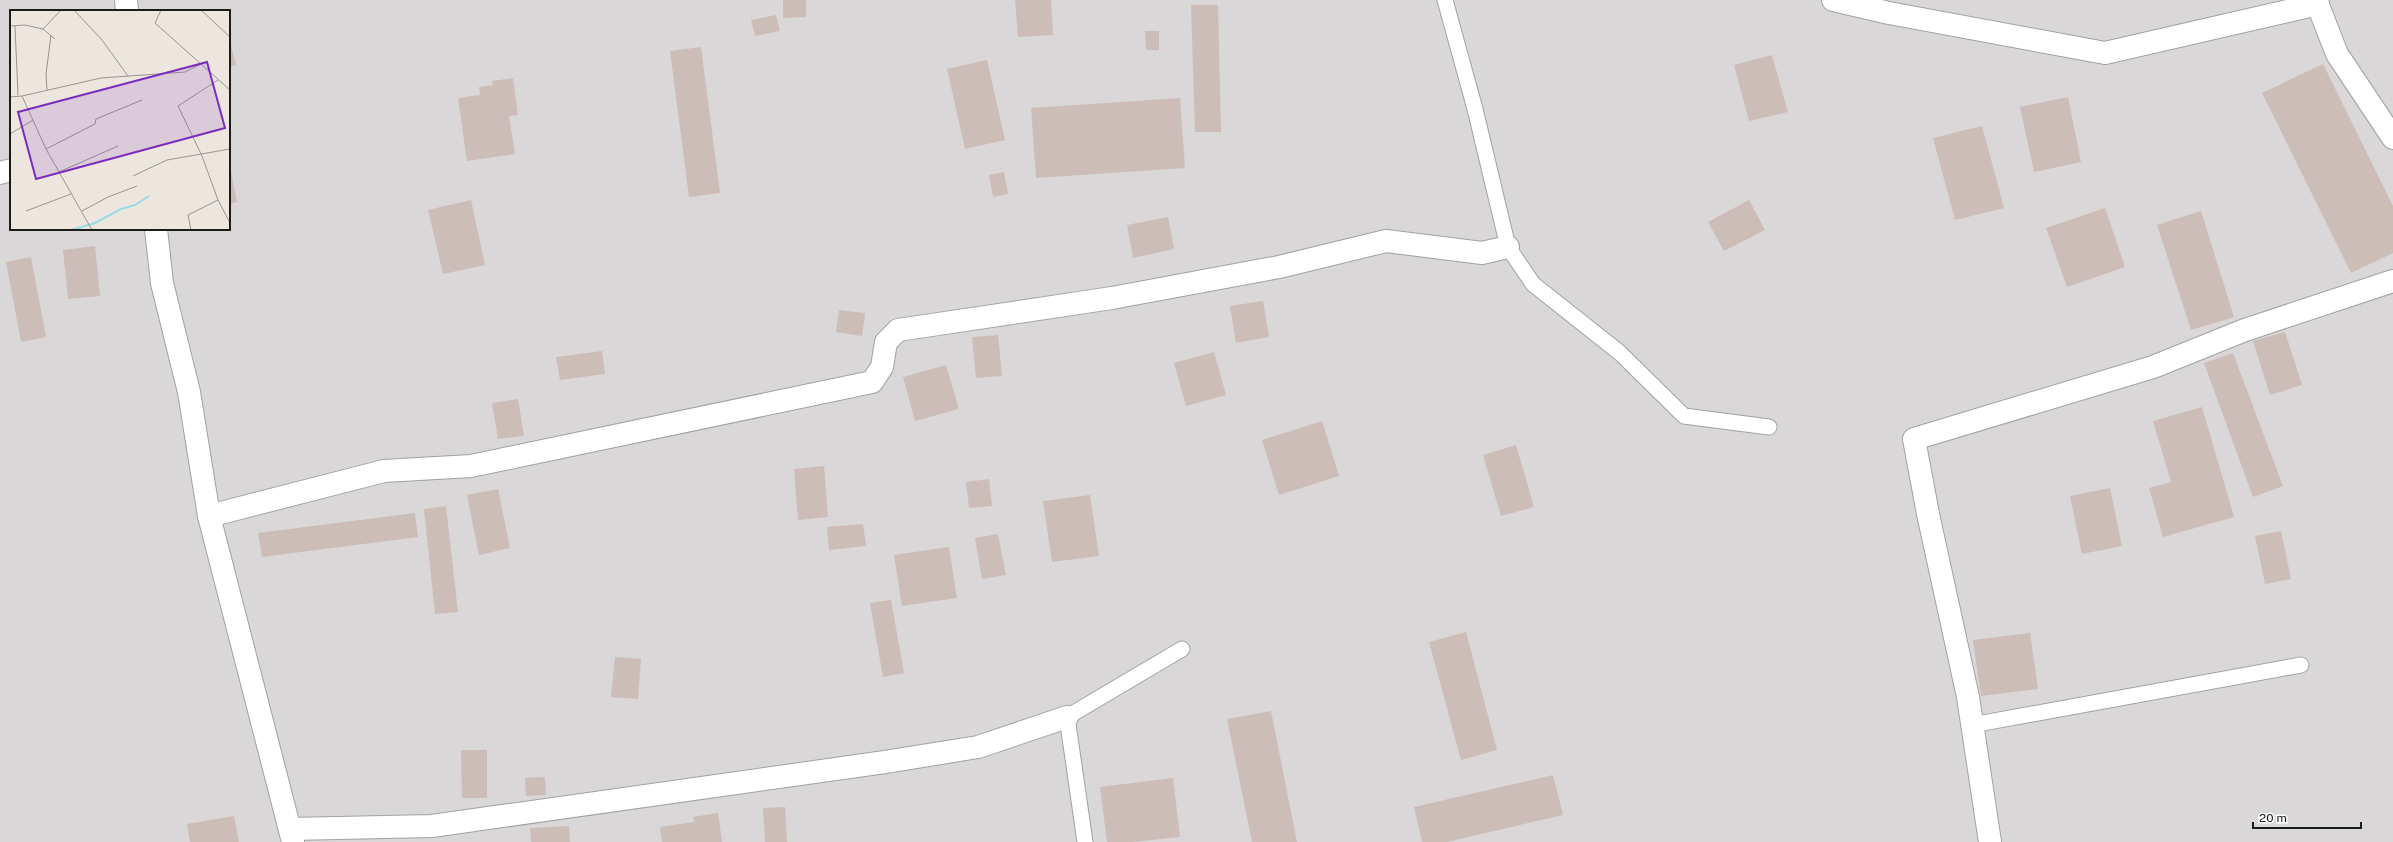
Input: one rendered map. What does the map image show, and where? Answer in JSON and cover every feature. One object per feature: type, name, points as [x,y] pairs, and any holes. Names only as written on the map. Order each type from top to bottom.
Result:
[{"type":"street","points":[[126,0],[127,10]]},
{"type":"street","points":[[1833,0],[1889,13],[2105,53],[2317,2],[2337,54],[2393,138]]},
{"type":"street","points":[[0,173],[10,170]]},
{"type":"street","points":[[156,230],[162,283],[189,392],[209,516],[291,836],[432,826],[885,762],[978,747],[1067,717]]},
{"type":"street","points":[[209,516],[384,471],[471,466],[872,382],[882,367],[886,342],[898,330],[1112,298],[1279,267],[1386,241],[1482,253],[1508,247]]},
{"type":"street","points":[[1990,842],[1972,725],[1914,439],[2153,367],[2245,330],[2393,281]]},
{"type":"lane","points":[[1445,0],[1475,109],[1508,247],[1533,284],[1620,353],[1684,416],[1769,427]]},
{"type":"lane","points":[[1085,842],[1067,717],[1182,649]]},
{"type":"lane","points":[[1972,725],[2302,665]]},
{"type":"shaded area","points":[[0,0],[2393,0],[2393,842],[0,842]]},
{"type":"building","points":[[783,0],[806,0],[806,17],[783,18]]},
{"type":"building","points":[[1015,0],[1051,0],[1053,35],[1018,37]]},
{"type":"building","points":[[1191,5],[1218,5],[1221,132],[1195,132]]},
{"type":"building","points":[[776,15],[780,31],[755,36],[751,20]]},
{"type":"building","points":[[1145,31],[1159,31],[1159,50],[1146,50]]},
{"type":"building","points":[[230,46],[236,65],[230,67]]},
{"type":"building","points":[[701,47],[720,193],[689,197],[670,51]]},
{"type":"building","points":[[1772,55],[1788,112],[1749,121],[1734,65]]},
{"type":"building","points":[[987,60],[1005,140],[965,149],[947,69]]},
{"type":"building","points":[[2323,64],[2393,206],[2393,253],[2351,273],[2262,93]]},
{"type":"building","points":[[513,78],[518,115],[509,116],[515,154],[467,161],[458,98],[480,95],[479,87],[493,85],[492,81]]},
{"type":"building","points":[[2068,97],[2081,162],[2034,172],[2020,107]]},
{"type":"building","points":[[1180,98],[1185,168],[1036,178],[1031,108]]},
{"type":"building","points":[[1982,126],[2004,208],[1955,220],[1933,138]]},
{"type":"building","points":[[230,166],[237,202],[230,204]]},
{"type":"building","points":[[1004,172],[1008,194],[993,197],[989,175]]},
{"type":"building","points":[[471,200],[485,265],[443,274],[428,210]]},
{"type":"building","points":[[1749,200],[1765,230],[1724,251],[1708,222]]},
{"type":"building","points":[[2105,208],[2125,267],[2067,287],[2046,228]]},
{"type":"building","points":[[2201,211],[2234,317],[2191,330],[2157,225]]},
{"type":"building","points":[[1168,217],[1174,249],[1133,258],[1127,225]]},
{"type":"building","points":[[95,246],[100,296],[68,299],[63,250]]},
{"type":"building","points":[[31,257],[46,337],[21,342],[6,262]]},
{"type":"building","points":[[1263,301],[1269,337],[1236,343],[1230,306]]},
{"type":"building","points":[[839,310],[865,313],[862,336],[836,332]]},
{"type":"building","points":[[2285,332],[2302,385],[2270,395],[2253,341]]},
{"type":"building","points":[[998,335],[1002,376],[976,378],[972,337]]},
{"type":"building","points":[[602,351],[605,374],[560,380],[556,357]]},
{"type":"building","points":[[1214,352],[1226,395],[1186,406],[1174,363]]},
{"type":"building","points":[[2233,353],[2283,486],[2253,497],[2204,363]]},
{"type":"building","points":[[946,365],[959,409],[915,421],[903,377]]},
{"type":"building","points":[[518,399],[524,436],[498,439],[492,403]]},
{"type":"building","points":[[2202,407],[2234,517],[2163,537],[2149,488],[2171,482],[2153,421]]},
{"type":"building","points":[[1322,421],[1339,476],[1279,495],[1262,440]]},
{"type":"building","points":[[1516,445],[1534,507],[1501,516],[1483,455]]},
{"type":"building","points":[[824,466],[828,517],[798,520],[794,469]]},
{"type":"building","points":[[989,479],[992,506],[969,508],[966,482]]},
{"type":"building","points":[[2110,488],[2122,546],[2082,554],[2070,496]]},
{"type":"building","points":[[498,489],[510,548],[479,555],[467,495]]},
{"type":"building","points":[[1090,495],[1099,556],[1052,562],[1043,501]]},
{"type":"building","points":[[446,506],[458,612],[435,614],[424,509]]},
{"type":"building","points":[[415,513],[418,537],[262,557],[258,533]]},
{"type":"building","points":[[863,524],[866,546],[829,550],[827,527]]},
{"type":"building","points":[[2281,531],[2291,579],[2265,584],[2255,536]]},
{"type":"building","points":[[998,534],[1006,575],[982,579],[975,538]]},
{"type":"building","points":[[949,547],[957,598],[902,606],[894,555]]},
{"type":"building","points":[[891,600],[904,673],[883,677],[870,603]]},
{"type":"building","points":[[1466,632],[1497,750],[1461,760],[1429,642]]},
{"type":"building","points":[[2030,633],[2038,689],[1981,696],[1973,640]]},
{"type":"building","points":[[615,657],[641,659],[638,699],[611,697]]},
{"type":"building","points":[[1271,711],[1297,842],[1252,842],[1227,719]]},
{"type":"building","points":[[461,750],[487,750],[487,798],[462,798]]},
{"type":"building","points":[[1553,775],[1563,815],[1447,842],[1422,842],[1414,807]]},
{"type":"building","points":[[545,777],[546,795],[526,796],[525,778]]},
{"type":"building","points":[[1173,778],[1180,837],[1133,842],[1107,842],[1100,787]]},
{"type":"building","points":[[785,807],[787,842],[765,842],[763,808]]},
{"type":"building","points":[[718,813],[722,842],[662,842],[660,827],[694,822],[693,817]]},
{"type":"building","points":[[234,816],[239,842],[190,842],[187,824]]},
{"type":"building","points":[[569,826],[570,842],[531,842],[530,828]]}]
